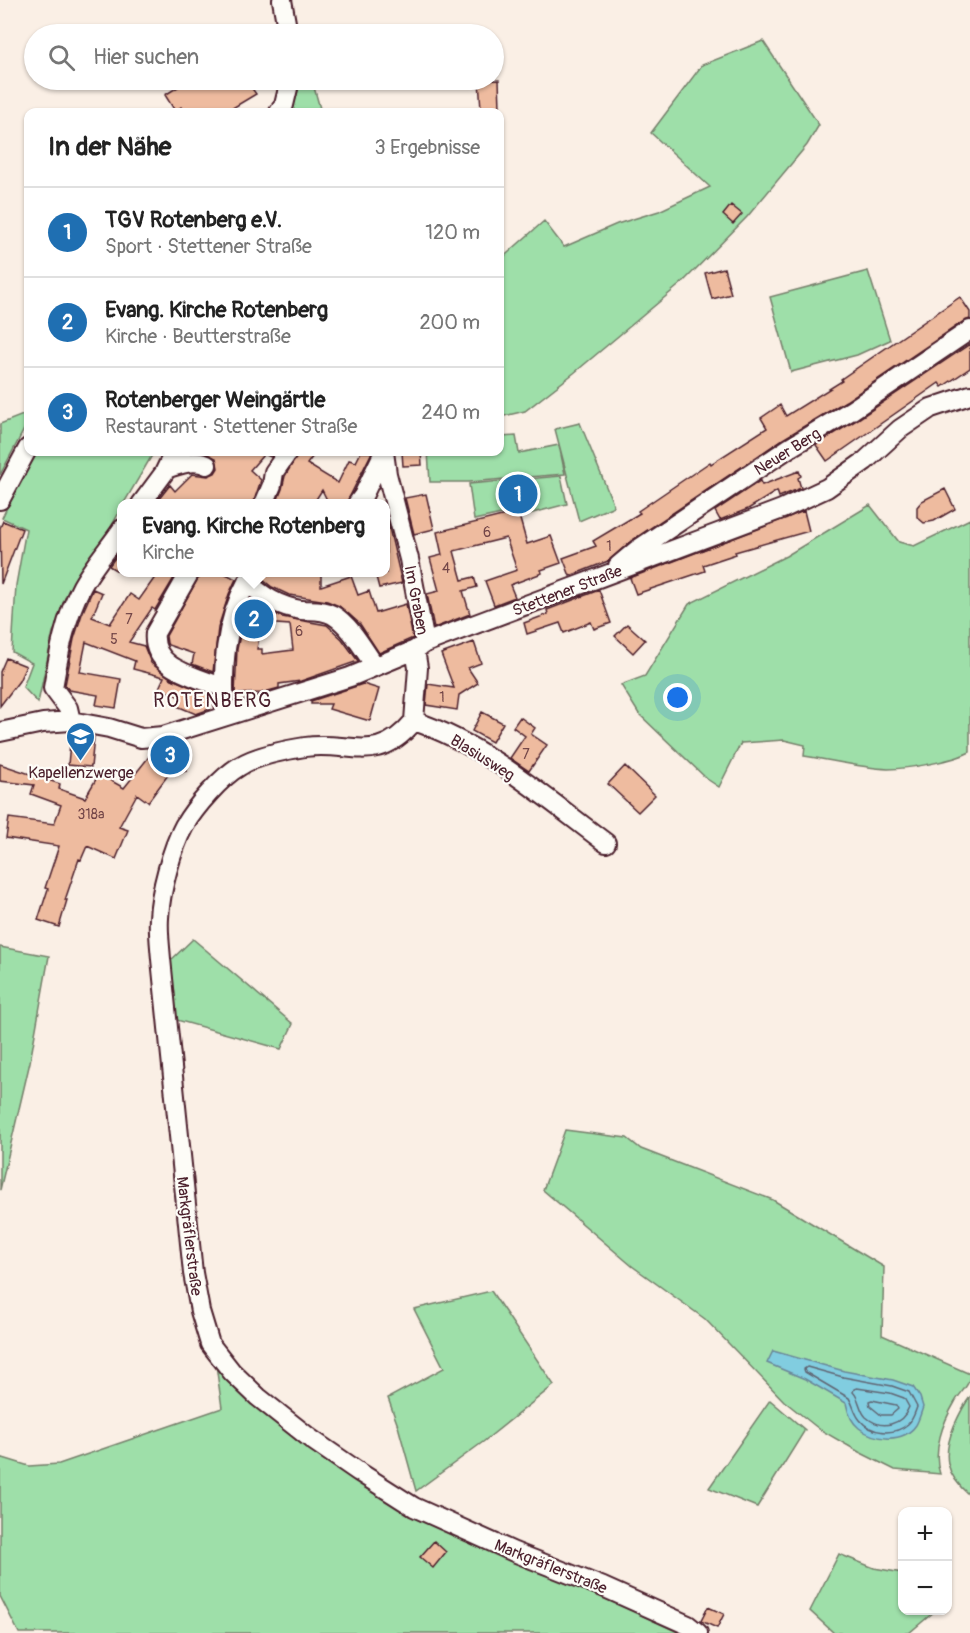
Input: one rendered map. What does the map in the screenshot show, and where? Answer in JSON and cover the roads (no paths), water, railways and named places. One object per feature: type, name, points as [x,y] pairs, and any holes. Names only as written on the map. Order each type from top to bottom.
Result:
[{"type":"street","points":[[282,0],[286,24]]},
{"type":"street","points":[[282,108],[288,90]]},
{"type":"street","name":"Neuer Berg","points":[[607,575],[646,544],[970,330]]},
{"type":"street","name":"Stettener Straße","points":[[71,721],[109,728],[141,738],[163,736],[350,678],[420,646],[782,509],[827,488],[865,461],[900,429],[931,408],[970,395]]},
{"type":"street","points":[[0,500],[24,455]]},
{"type":"street","points":[[145,499],[166,469],[172,456]]},
{"type":"street","points":[[266,499],[274,472],[285,456]]},
{"type":"street","points":[[361,499],[382,456]]},
{"type":"street","name":"Im Graben","points":[[385,456],[409,559],[420,646]]},
{"type":"street","points":[[166,469],[188,463],[200,462],[207,465]]},
{"type":"street","points":[[0,732],[43,723],[71,721],[68,708],[53,688],[59,650],[73,605],[83,584],[117,536]]},
{"type":"street","points":[[188,577],[155,633],[154,642],[157,652],[160,658],[173,667],[223,688]]},
{"type":"street","points":[[225,716],[223,688],[230,619],[249,577]]},
{"type":"street","points":[[251,577],[266,599],[303,610],[320,609],[334,616],[356,638],[375,666]]},
{"type":"street","points":[[414,721],[420,646]]},
{"type":"street","name":"Blasiusweg","points":[[414,721],[432,726],[486,755],[606,843]]},
{"type":"street","name":"Markgräflerstraße","points":[[414,721],[404,732],[378,747],[363,750],[307,747],[277,753],[240,766],[217,784],[184,826],[167,872],[159,918],[161,959],[193,1273],[200,1311],[210,1344],[232,1372],[258,1397],[311,1438],[400,1500],[514,1552],[603,1587],[688,1625],[698,1633]]},
{"type":"water","points":[[773,1351],[913,1387],[923,1407],[917,1423],[904,1435],[896,1437],[880,1437],[865,1432],[852,1420],[846,1403],[805,1379],[767,1363]]},
{"type":"place","name":"TGV Rotenberg e.V.","points":[[518,494]]},
{"type":"place","name":"Evang. Kirche Rotenberg","points":[[254,619]]},
{"type":"place","name":"Rotenberger Weingärtle","points":[[170,755]]},
{"type":"place","name":"Kapellenzwerge","points":[[81,762]]},
{"type":"district","name":"ROTENBERG","points":[[213,700]]}]
